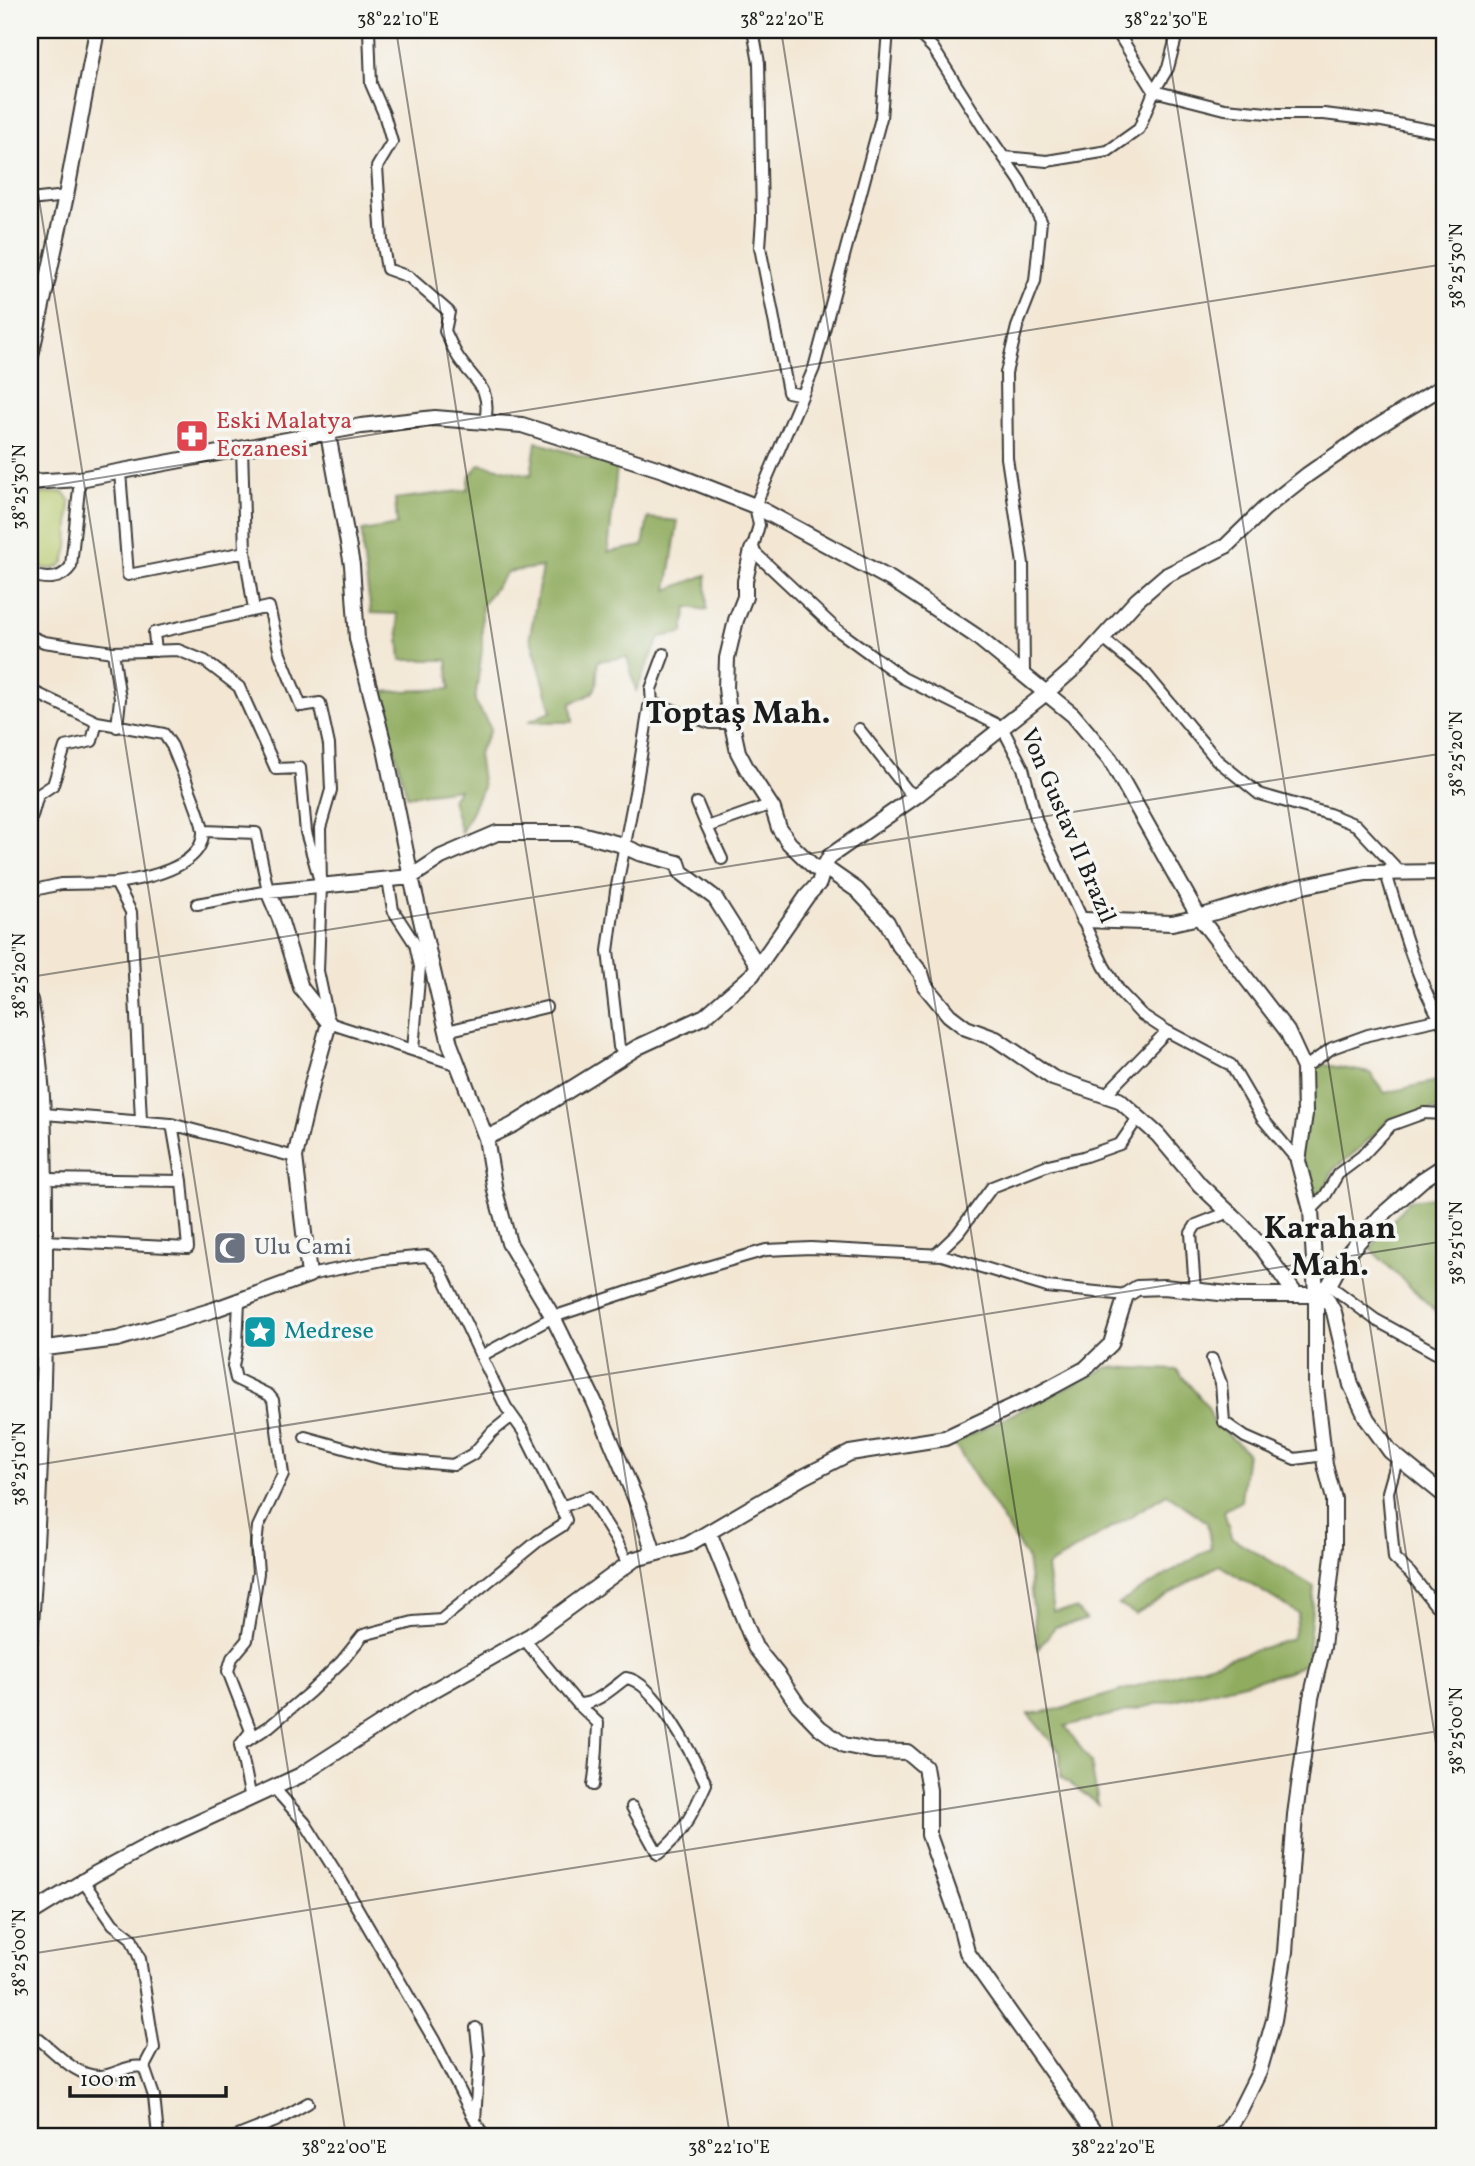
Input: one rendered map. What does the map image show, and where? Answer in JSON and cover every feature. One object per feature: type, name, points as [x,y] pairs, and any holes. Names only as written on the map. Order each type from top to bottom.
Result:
[{"type":"street","points":[[30,360],[66,196],[97,30]]},
{"type":"street","points":[[369,30],[370,84],[384,114],[392,142],[377,167],[382,240],[387,269],[409,277],[449,312],[445,331],[458,357],[487,396],[485,422]]},
{"type":"street","points":[[753,30],[759,63],[762,219],[760,247],[788,392],[803,395]]},
{"type":"street","points":[[888,30],[881,118],[814,368],[755,506],[759,525],[745,581],[745,597],[736,620],[727,658],[726,688],[738,752],[789,842],[815,868],[824,867],[857,890],[887,922],[898,944],[920,973],[925,986],[948,1015],[966,1028],[996,1039],[1053,1078],[1119,1100],[1158,1135],[1200,1185],[1263,1248],[1296,1295]]},
{"type":"street","points":[[915,30],[933,48],[1020,181],[1041,221],[1035,281],[1017,327],[1006,373],[1007,458],[1023,564],[1024,676]]},
{"type":"street","points":[[1116,30],[1154,91],[1225,109],[1278,114],[1324,114],[1445,133]]},
{"type":"street","points":[[1004,157],[1047,161],[1108,151],[1139,129],[1154,91],[1168,68],[1178,30]]},
{"type":"street","points":[[30,200],[66,196]]},
{"type":"street","points":[[486,1139],[626,1055],[705,1016],[752,975],[819,883],[830,856],[916,796],[1046,693],[1080,663],[1137,600],[1165,576],[1226,546],[1264,509],[1307,475],[1369,432],[1445,385]]},
{"type":"street","points":[[30,481],[80,479],[361,426],[435,418],[522,425],[666,471],[755,506],[892,580],[976,636],[1073,715],[1110,759],[1199,917],[1287,1031],[1304,1068],[1305,1114],[1298,1161],[1311,1210],[1322,1290],[1316,1387],[1324,1455],[1334,1499],[1334,1546],[1323,1647],[1311,1698],[1295,1815],[1285,1952],[1274,2020],[1259,2072],[1239,2112],[1223,2133]]},
{"type":"street","points":[[328,434],[352,565],[357,639],[385,749],[447,1031],[486,1139],[495,1191],[509,1242],[553,1317],[594,1401],[639,1507],[654,1553]]},
{"type":"street","points":[[242,447],[245,552],[254,610]]},
{"type":"street","points":[[120,472],[128,575],[245,552]]},
{"type":"street","points":[[30,573],[46,578],[58,577],[66,573],[71,566],[80,479]]},
{"type":"street","name":"Von Gustav II Brazil","points":[[752,550],[836,629],[903,678],[1002,727],[1023,768],[1037,822],[1104,966],[1120,992],[1141,1014],[1231,1065],[1262,1118],[1298,1161]]},
{"type":"street","points":[[156,651],[154,633],[270,607],[280,654],[301,706],[320,703],[329,745],[331,790],[320,828],[318,971],[329,1023],[295,1157],[309,1275]]},
{"type":"street","points":[[30,636],[44,642],[113,652],[178,650],[205,661],[239,687],[276,769],[300,768],[306,832],[321,885]]},
{"type":"street","points":[[1102,638],[1146,674],[1217,760],[1259,794],[1329,814],[1356,825],[1401,873]]},
{"type":"street","points":[[113,652],[120,699],[117,727]]},
{"type":"street","points":[[626,1055],[619,1048],[608,951],[616,891],[649,707],[652,705],[652,689],[664,654]]},
{"type":"street","points":[[30,690],[97,722],[164,734],[172,746],[204,831],[199,849],[174,868],[152,877],[116,883],[61,884],[30,891]]},
{"type":"street","points":[[652,705],[711,723],[732,723]]},
{"type":"street","points":[[30,823],[38,795],[53,785],[65,747],[92,741],[97,722]]},
{"type":"street","points":[[859,729],[907,790],[916,796]]},
{"type":"street","points":[[697,803],[722,859]]},
{"type":"street","points":[[707,827],[769,804]]},
{"type":"street","points":[[204,831],[257,833],[268,891],[280,919],[301,988],[329,1023],[458,1065]]},
{"type":"street","points":[[197,904],[268,891],[411,877],[441,858],[497,833],[577,833],[678,863],[681,872],[715,898],[758,966]]},
{"type":"street","points":[[1084,920],[1172,923],[1298,887],[1366,873],[1445,872]]},
{"type":"street","points":[[1304,1068],[1332,1048],[1368,1035],[1443,1023],[1429,1001],[1407,946],[1385,873]]},
{"type":"street","points":[[388,879],[393,910],[415,944],[420,967],[414,1050]]},
{"type":"street","points":[[116,883],[131,912],[141,1120]]},
{"type":"street","points":[[30,1000],[33,1048],[44,1114],[45,1179],[45,1241],[37,1349],[38,1514],[30,1640]]},
{"type":"street","points":[[447,1031],[546,1007]]},
{"type":"street","points":[[1106,1094],[1167,1031]]},
{"type":"street","points":[[1311,1210],[1325,1196],[1338,1174],[1362,1156],[1391,1125],[1424,1113],[1445,1114]]},
{"type":"street","points":[[44,1114],[172,1124],[295,1157]]},
{"type":"street","points":[[935,1255],[958,1233],[992,1187],[1048,1165],[1083,1157],[1120,1144],[1138,1118]]},
{"type":"street","points":[[45,1241],[188,1248],[182,1181],[172,1124]]},
{"type":"street","points":[[1322,1290],[1343,1259],[1381,1216],[1423,1180],[1445,1166]]},
{"type":"street","points":[[45,1179],[182,1181]]},
{"type":"street","points":[[1195,1291],[1191,1233],[1196,1225],[1229,1212]]},
{"type":"street","points":[[481,1356],[553,1317],[679,1275],[766,1250],[811,1248],[935,1255],[1047,1287],[1126,1295],[1137,1288],[1164,1287],[1238,1295],[1296,1295],[1322,1290],[1445,1358]]},
{"type":"street","points":[[37,1349],[117,1339],[239,1301],[309,1275],[383,1260],[427,1256],[441,1270],[481,1356],[512,1416],[523,1431],[566,1520],[562,1526],[538,1541],[441,1620],[413,1622],[363,1635],[342,1661],[310,1692],[270,1726],[240,1745]]},
{"type":"street","points":[[1322,1290],[1334,1312],[1358,1403],[1382,1442],[1445,1496]]},
{"type":"street","points":[[30,1914],[149,1845],[301,1775],[425,1695],[524,1639],[635,1559],[687,1545],[803,1477],[850,1453],[944,1438],[1037,1395],[1085,1369],[1111,1345],[1126,1295]]},
{"type":"street","points":[[239,1301],[233,1366],[236,1379],[274,1400],[284,1474],[258,1527],[258,1573],[247,1640],[232,1658],[228,1671],[251,1731],[240,1745],[251,1799]]},
{"type":"street","points":[[1212,1359],[1221,1383],[1224,1422],[1245,1437],[1295,1459],[1324,1455]]},
{"type":"street","points":[[305,1437],[383,1459],[453,1465],[473,1454],[492,1432],[512,1416]]},
{"type":"street","points":[[1398,1457],[1388,1492],[1394,1558],[1410,1573],[1435,1605]]},
{"type":"street","points":[[558,1501],[564,1506],[589,1497],[628,1564]]},
{"type":"street","points":[[709,1532],[755,1647],[798,1705],[820,1728],[844,1745],[874,1751],[906,1752],[925,1767],[929,1790],[929,1835],[967,1952],[1097,2136]]},
{"type":"street","points":[[524,1639],[578,1704],[598,1723],[595,1752],[597,1763],[593,1785]]},
{"type":"street","points":[[578,1704],[585,1704],[601,1696],[626,1678],[635,1679],[660,1704],[706,1784],[688,1823],[669,1846],[658,1854],[632,1807]]},
{"type":"street","points":[[274,1788],[305,1823],[341,1880],[434,2040],[483,2136]]},
{"type":"street","points":[[83,1881],[113,1924],[131,1938],[140,1959],[154,2048],[144,2067],[154,2096],[158,2136]]},
{"type":"street","points":[[475,2121],[480,2056],[476,2028]]},
{"type":"street","points":[[30,2033],[88,2076],[104,2076],[133,2065],[144,2067]]},
{"type":"street","points":[[238,2136],[276,2121],[308,2103]]},
{"type":"street","points":[[1223,2133],[1247,2136]]},
{"type":"green space","points":[[536,442],[617,467],[608,552],[643,546],[648,518],[678,521],[667,590],[706,575],[707,610],[687,607],[683,633],[660,637],[636,691],[627,657],[598,661],[595,689],[588,696],[571,703],[573,722],[528,722],[552,711],[530,636],[542,567],[507,572],[482,605],[482,650],[475,701],[491,729],[478,754],[483,787],[461,833],[452,799],[459,789],[407,796],[379,692],[450,689],[447,660],[401,660],[397,614],[371,613],[362,531],[397,525],[395,499],[468,490],[470,475],[480,464],[531,475]]},
{"type":"green space","points":[[61,492],[66,494],[70,501],[68,547],[64,562],[56,568],[47,569],[30,561],[30,495]]},
{"type":"green space","points":[[1320,1064],[1370,1073],[1385,1093],[1445,1079],[1445,1107],[1389,1120],[1334,1169],[1316,1206],[1298,1161],[1304,1068]]},
{"type":"green space","points":[[1445,1196],[1444,1319],[1370,1249],[1409,1200]]},
{"type":"green space","points":[[1108,1367],[1177,1370],[1208,1407],[1213,1421],[1247,1452],[1241,1501],[1224,1511],[1231,1537],[1314,1587],[1307,1663],[1286,1673],[1065,1726],[1091,1762],[1098,1804],[1061,1777],[1060,1752],[1028,1714],[1061,1709],[1292,1639],[1299,1614],[1219,1565],[1135,1614],[1118,1604],[1211,1548],[1207,1522],[1167,1494],[1047,1567],[1053,1611],[1076,1609],[1086,1620],[1055,1627],[1038,1649],[1027,1558],[954,1443]]},
{"type":"place","name":"Eski Malatya Eczanesi","points":[[192,436]]},
{"type":"place","name":"Ulu Cami","points":[[230,1248]]},
{"type":"place","name":"Medrese","points":[[260,1332]]},
{"type":"district","name":"Toptaş Mah.","points":[[738,715]]},
{"type":"district","name":"Karahan Mah.","points":[[1330,1248]]}]
